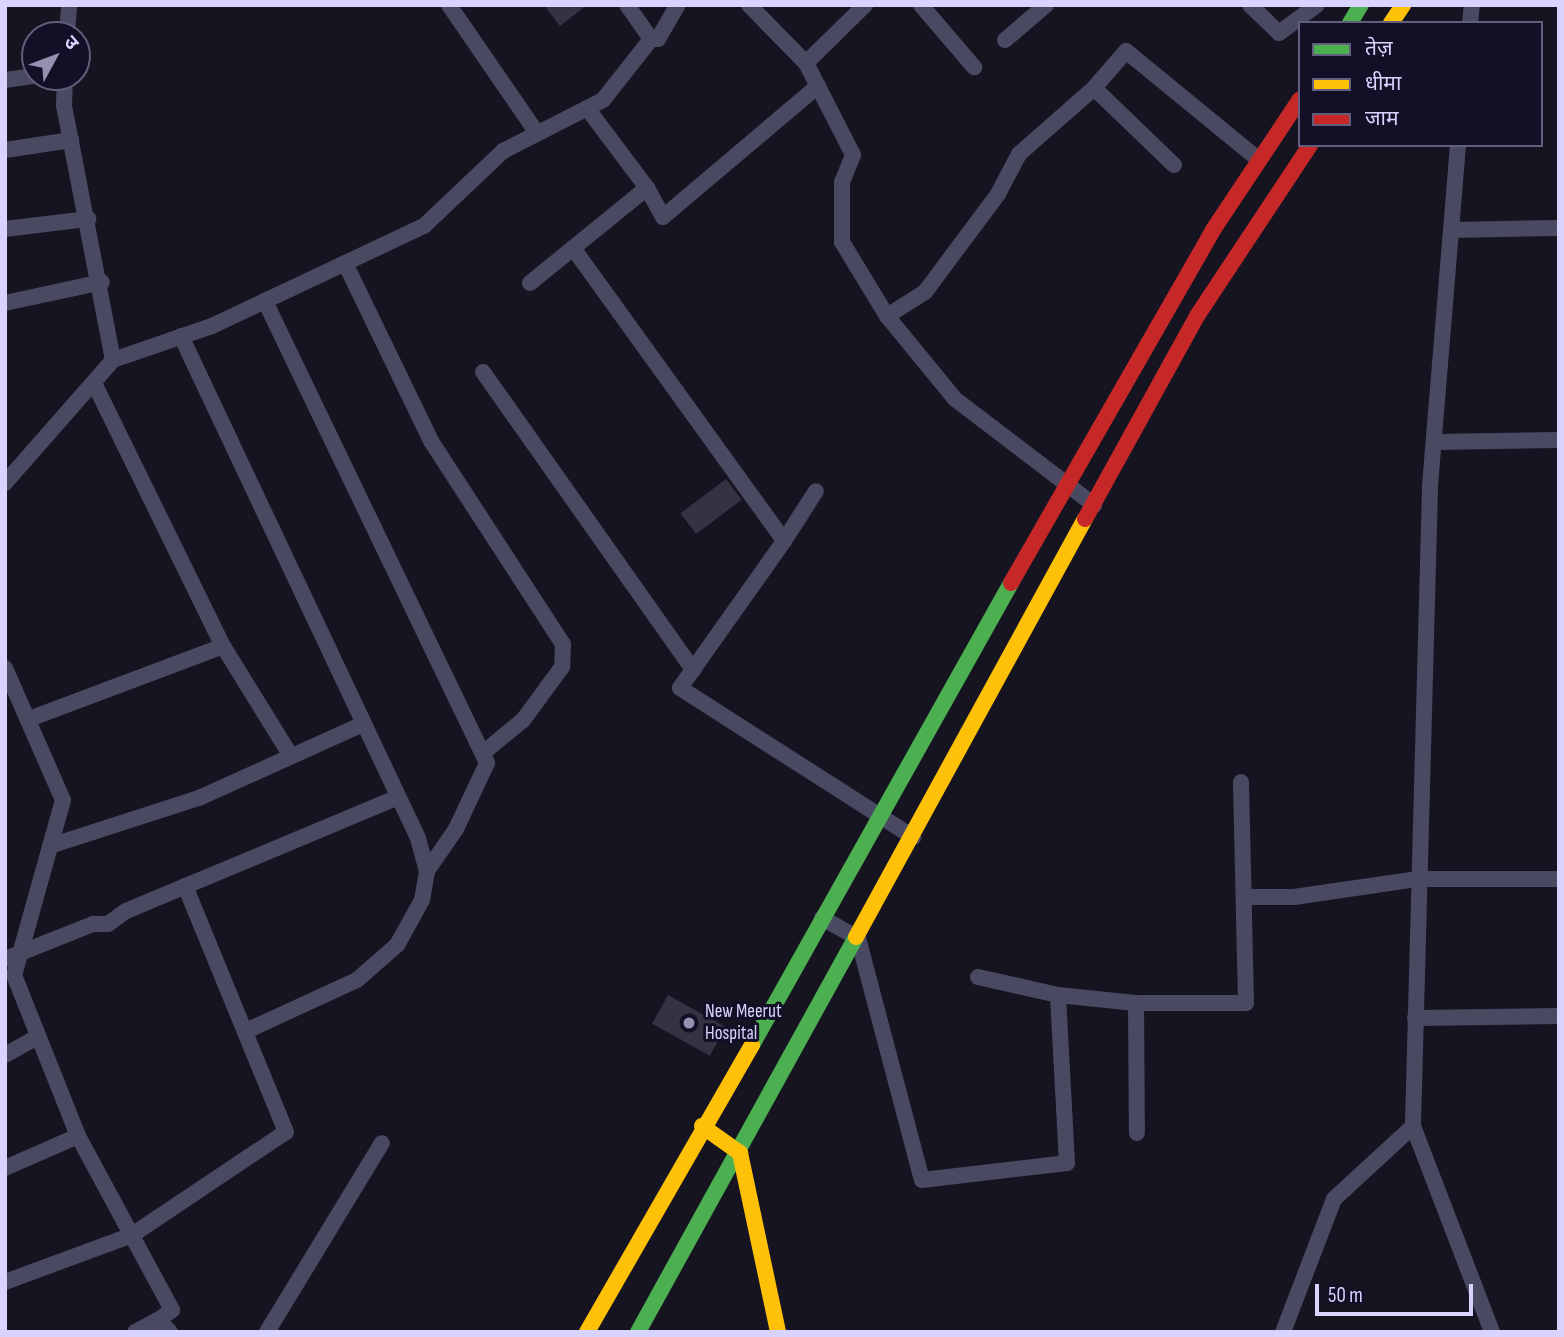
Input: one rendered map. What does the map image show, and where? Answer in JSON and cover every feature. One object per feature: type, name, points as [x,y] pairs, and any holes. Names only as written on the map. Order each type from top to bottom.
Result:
[{"type":"main road","points":[[1392,21],[1403,5]]},
{"type":"main road","points":[[1351,21],[1361,6]]},
{"type":"main road","points":[[587,1332],[879,817],[943,711],[1063,485],[1259,160],[1298,102]]},
{"type":"main road","points":[[638,1332],[740,1153],[1197,316],[1306,151],[1273,139]]},
{"type":"main road","points":[[702,1126],[740,1153],[778,1332]]},
{"type":"street","points":[[449,5],[537,134]]},
{"type":"street","points":[[627,5],[651,39]]},
{"type":"street","points":[[651,39],[658,39],[678,5]]},
{"type":"street","points":[[749,5],[806,63],[853,155],[842,182],[842,242],[887,316],[955,399],[1063,485],[1094,505]]},
{"type":"street","points":[[806,63],[865,5]]},
{"type":"street","points":[[921,5],[974,67]]},
{"type":"street","points":[[1005,40],[1046,5]]},
{"type":"street","points":[[1250,5],[1279,33],[1317,5]]},
{"type":"street","points":[[1350,5],[1361,6]]},
{"type":"street","points":[[5,482],[113,360],[181,336],[265,301],[424,226],[503,151],[603,100],[651,39]]},
{"type":"street","points":[[887,316],[925,292],[998,194],[1019,154],[1094,88],[1126,51],[1259,160]]},
{"type":"street","points":[[587,108],[647,188],[663,218],[818,86]]},
{"type":"street","points":[[1094,88],[1174,165]]},
{"type":"street","points":[[64,91],[64,105],[102,282],[113,360]]},
{"type":"street","points":[[5,150],[72,141]]},
{"type":"street","points":[[1458,147],[1434,442],[1417,879],[1413,1126],[1492,1332]]},
{"type":"street","points":[[530,283],[647,188]]},
{"type":"street","points":[[5,229],[88,219]]},
{"type":"street","points":[[1451,230],[1559,228]]},
{"type":"street","points":[[573,248],[784,541]]},
{"type":"street","points":[[345,263],[430,442],[563,644],[562,667],[523,720],[483,753]]},
{"type":"street","points":[[5,303],[102,282]]},
{"type":"street","points":[[246,1031],[357,980],[397,945],[422,900],[427,871],[487,763],[265,301]]},
{"type":"street","points":[[181,336],[396,798],[418,838],[427,871]]},
{"type":"street","points":[[483,372],[693,670]]},
{"type":"street","points":[[94,383],[223,646],[291,757]]},
{"type":"street","points":[[1434,442],[1559,440]]},
{"type":"street","points":[[816,491],[680,688],[913,837]]},
{"type":"street","points":[[29,719],[223,646]]},
{"type":"street","points":[[5,668],[63,800],[14,975],[78,1136],[173,1310],[164,1326],[135,1332]]},
{"type":"street","points":[[50,846],[199,797],[363,724]]},
{"type":"street","points":[[978,977],[1058,995],[1136,1003],[1246,1003],[1241,782]]},
{"type":"street","points":[[5,959],[21,949],[93,924],[108,924],[185,886],[396,798]]},
{"type":"street","points":[[1244,897],[1294,897],[1417,879],[1559,880]]},
{"type":"street","points":[[5,1282],[132,1235],[286,1132],[185,886]]},
{"type":"street","points":[[822,918],[858,938],[922,1180],[1067,1163],[1058,995]]},
{"type":"street","points":[[1136,1003],[1137,1133]]},
{"type":"street","points":[[1415,1018],[1559,1016]]},
{"type":"street","points":[[5,1055],[38,1037]]},
{"type":"street","points":[[1283,1332],[1334,1199],[1413,1126]]},
{"type":"street","points":[[5,1168],[78,1136]]},
{"type":"street","points":[[267,1332],[382,1143]]},
{"type":"building","points":[[544,5],[587,5],[560,26]]},
{"type":"building","points":[[726,479],[742,500],[696,534],[680,513]]},
{"type":"building","points":[[668,995],[726,1027],[710,1056],[652,1024]]},
{"type":"traffic: fast","points":[[1351,21],[1361,5]]},
{"type":"traffic: fast","points":[[752,1045],[1011,583]]},
{"type":"traffic: fast","points":[[638,1332],[856,937]]},
{"type":"traffic: slow","points":[[1392,21],[1403,5]]},
{"type":"traffic: slow","points":[[856,937],[1085,519]]},
{"type":"traffic: slow","points":[[587,1332],[752,1045]]},
{"type":"traffic: slow","points":[[702,1126],[740,1153],[778,1332]]},
{"type":"traffic: jam","points":[[1011,583],[1213,230],[1298,102]]},
{"type":"traffic: jam","points":[[1085,519],[1197,316],[1309,147]]},
{"type":"place","name":"New Meerut Hospital","points":[[689,1023]]}]
